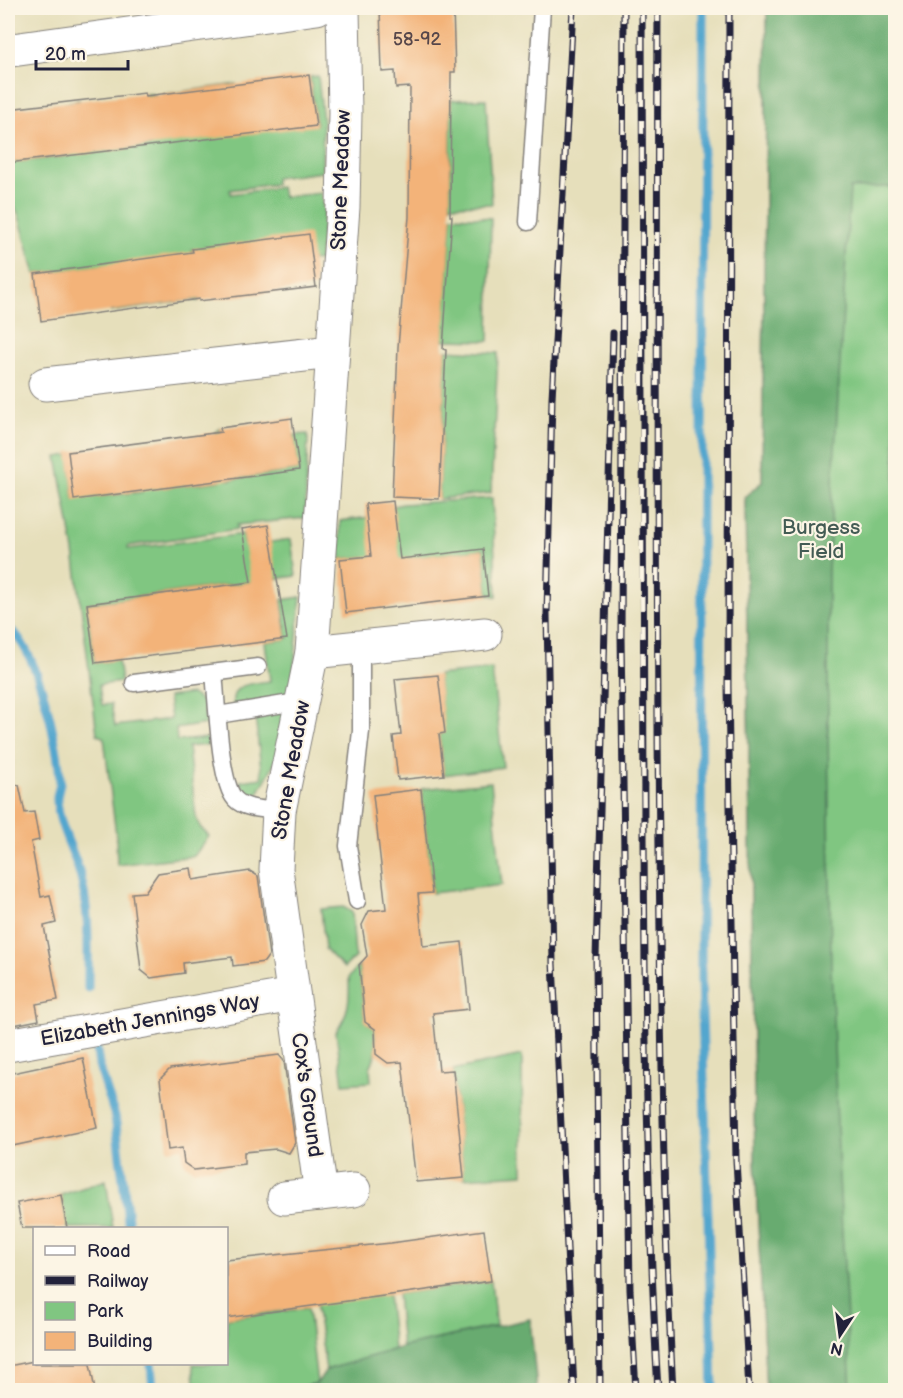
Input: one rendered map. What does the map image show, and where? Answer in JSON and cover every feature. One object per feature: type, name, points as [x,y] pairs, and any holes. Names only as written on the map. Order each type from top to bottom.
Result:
[{"type":"street","points":[[12,50],[317,8]]},
{"type":"street","name":"Stone Meadow","points":[[293,995],[276,868],[279,811],[312,652],[343,207],[345,113],[343,8]]},
{"type":"street","points":[[45,384],[332,352]]},
{"type":"street","points":[[312,652],[361,649],[485,634]]},
{"type":"street","name":"Elizabeth Jennings Way","points":[[8,1045],[293,995]]},
{"type":"street","name":"Cox's Ground","points":[[293,995],[321,1194]]},
{"type":"street","points":[[284,1198],[354,1190]]},
{"type":"lane","points":[[528,222],[542,8]]},
{"type":"lane","points":[[357,901],[348,846],[362,731],[361,649]]},
{"type":"lane","points":[[134,683],[258,667]]},
{"type":"lane","points":[[214,673],[226,784],[236,800],[250,807],[279,811]]},
{"type":"lane","points":[[218,715],[303,701]]},
{"type":"green space","name":"Burgess Field","points":[[767,8],[895,8],[895,1390],[766,1390],[755,1159],[745,497],[762,482]]},
{"type":"green space","name":"Burgess Field","points":[[767,8],[895,8],[895,184],[894,187],[850,188],[828,571],[831,965],[839,1177],[851,1390],[766,1390],[755,1159],[745,497],[762,482]]},
{"type":"green space","points":[[318,76],[323,122],[322,172],[275,178],[275,184],[230,190],[231,194],[281,187],[283,197],[321,193],[324,212],[319,261],[192,249],[199,301],[189,300],[111,312],[104,265],[35,274],[19,216],[8,191],[8,163],[70,156],[65,103],[79,100],[86,153],[151,146],[145,93],[157,95],[236,84],[242,134],[316,125],[310,77]]},
{"type":"green space","points":[[486,99],[492,204],[450,205],[451,100]]},
{"type":"green space","points":[[452,216],[491,218],[489,341],[443,340]]},
{"type":"green space","points":[[446,350],[498,353],[491,493],[439,499]]},
{"type":"green space","points":[[220,428],[228,480],[299,470],[294,435],[308,434],[305,518],[237,525],[238,529],[128,546],[128,549],[243,534],[245,546],[291,539],[296,576],[87,604],[95,663],[118,660],[121,682],[99,685],[102,705],[111,704],[115,726],[171,719],[168,697],[191,694],[203,702],[206,724],[176,729],[177,741],[208,738],[208,745],[188,747],[196,817],[200,827],[209,836],[194,856],[117,865],[116,835],[104,738],[97,734],[74,551],[57,457],[69,455],[74,499],[142,492],[136,444],[151,489],[220,481],[214,433]]},
{"type":"green space","points":[[492,498],[497,597],[488,594],[483,549],[365,564],[364,557],[340,559],[340,521],[394,514],[393,506],[403,504]]},
{"type":"green space","points":[[301,597],[291,697],[233,705],[233,697],[239,688],[270,681],[265,642],[287,639],[282,600]]},
{"type":"green space","points":[[492,669],[503,767],[444,775],[439,734],[444,733],[438,675]]},
{"type":"green space","points":[[286,711],[278,757],[257,795],[246,792],[240,781],[262,778],[255,715]]},
{"type":"green space","points":[[491,782],[502,885],[432,893],[421,789]]},
{"type":"green space","points":[[343,907],[352,912],[355,957],[344,968],[325,949],[321,909]]},
{"type":"green space","points":[[359,965],[365,1021],[375,1029],[376,1054],[370,1068],[371,1082],[343,1084],[336,1032],[344,1019],[348,1006],[349,977]]},
{"type":"green space","points":[[522,1055],[523,1174],[464,1178],[453,1070]]},
{"type":"green space","points":[[106,1180],[113,1227],[67,1227],[61,1195]]},
{"type":"green space","points":[[491,1281],[496,1326],[402,1347],[397,1294]]},
{"type":"green space","points":[[388,1295],[394,1349],[326,1370],[316,1303]]},
{"type":"green space","points":[[308,1308],[317,1383],[290,1390],[196,1390],[193,1365],[228,1365],[228,1318]]},
{"type":"green space","points":[[530,1319],[537,1390],[291,1390],[317,1383],[326,1370],[402,1347]]},
{"type":"building","points":[[380,8],[453,8],[455,72],[451,72],[450,216],[452,216],[443,349],[446,350],[439,499],[392,497],[398,347],[409,217],[410,87],[396,88],[395,71],[382,72]]},
{"type":"building","points":[[309,75],[316,126],[8,163],[8,109],[145,93],[146,96]]},
{"type":"building","points":[[309,234],[316,287],[199,301],[199,299],[41,321],[35,274],[193,252],[192,249]]},
{"type":"building","points":[[292,418],[299,470],[74,500],[68,452],[221,432],[220,428]]},
{"type":"building","points":[[393,501],[400,559],[483,549],[488,596],[346,613],[340,559],[371,556],[365,504]]},
{"type":"building","points":[[268,525],[287,639],[95,663],[87,604],[251,582],[242,529]]},
{"type":"building","points":[[438,675],[445,733],[439,734],[444,775],[398,780],[393,736],[401,735],[395,679]]},
{"type":"building","points":[[19,785],[25,813],[34,812],[39,840],[31,842],[41,897],[50,895],[56,923],[44,926],[58,1000],[36,1004],[39,1020],[8,1026],[8,786]]},
{"type":"building","points":[[421,789],[432,893],[418,894],[423,946],[462,942],[469,1009],[433,1013],[439,1071],[453,1070],[464,1178],[416,1182],[402,1062],[388,1063],[376,1054],[375,1029],[365,1022],[359,965],[367,956],[362,925],[369,911],[386,909],[373,795]]},
{"type":"building","points":[[191,868],[193,880],[250,871],[258,876],[269,955],[264,962],[233,966],[232,957],[183,963],[184,973],[151,978],[141,970],[132,893],[145,892],[158,873]]},
{"type":"building","points":[[279,1055],[284,1061],[295,1143],[289,1153],[276,1149],[244,1152],[244,1164],[194,1170],[184,1163],[182,1148],[168,1150],[160,1079],[170,1069]]},
{"type":"building","points":[[83,1058],[97,1128],[8,1147],[8,1074]]},
{"type":"building","points":[[61,1195],[67,1227],[22,1228],[17,1203]]},
{"type":"building","points":[[484,1230],[491,1281],[228,1318],[228,1260],[391,1243]]},
{"type":"building","points":[[33,1361],[33,1365],[90,1365],[95,1390],[8,1390],[8,1366]]},
{"type":"waterway","points":[[703,8],[701,979],[713,1390]]},
{"type":"waterway","points":[[8,628],[19,638],[28,655],[37,675],[51,722],[59,765],[58,809],[80,874],[85,902],[88,931],[88,988]]},
{"type":"waterway","points":[[95,1038],[99,1065],[115,1116],[129,1227]]},
{"type":"waterway","points":[[151,1365],[153,1390]]},
{"type":"railway","points":[[573,8],[552,398],[547,614],[553,963],[574,1390]]},
{"type":"railway","points":[[624,8],[621,636],[630,1290],[636,1390]]},
{"type":"railway","points":[[642,8],[645,974],[649,1182],[658,1390]]},
{"type":"railway","points":[[658,8],[659,849],[665,1187],[673,1390]]},
{"type":"railway","points":[[729,8],[728,687],[736,1160],[749,1390]]},
{"type":"railway","points":[[600,1390],[596,958],[613,333]]}]
